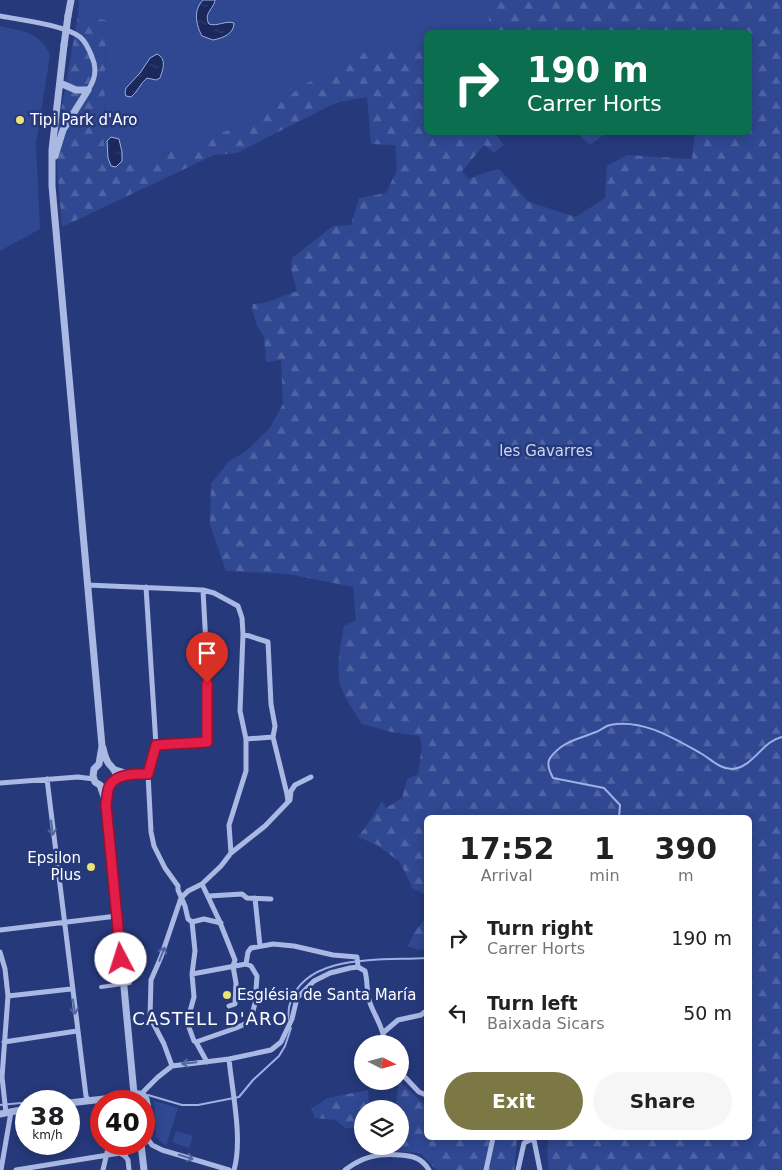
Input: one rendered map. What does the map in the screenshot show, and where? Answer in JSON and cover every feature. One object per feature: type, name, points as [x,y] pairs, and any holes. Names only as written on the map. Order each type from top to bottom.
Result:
[{"type":"street","points":[[70,0],[52,169],[54,224],[102,746],[108,764]]},
{"type":"street","points":[[0,16],[67,30],[80,38],[89,47],[95,64],[93,83],[63,130],[52,169]]},
{"type":"street","points":[[60,82],[76,90],[88,90]]},
{"type":"street","points":[[87,585],[203,590],[214,593],[238,606],[242,618],[243,634],[240,711],[246,739],[244,779],[229,825],[231,852]]},
{"type":"street","points":[[146,587],[156,745],[148,774],[151,832],[154,846],[165,868],[178,886],[188,919],[192,922],[195,951],[190,974],[194,996],[187,1022],[192,1037],[206,1062]]},
{"type":"street","points":[[156,745],[207,742],[207,664],[203,590]]},
{"type":"street","points":[[243,634],[268,642],[271,704],[275,726],[274,737],[288,803]]},
{"type":"street","points":[[246,739],[274,737]]},
{"type":"street","points":[[94,776],[99,764],[102,746]]},
{"type":"street","points":[[99,764],[108,764],[115,769],[132,774],[148,774]]},
{"type":"street","points":[[115,769],[115,779]]},
{"type":"street","points":[[106,805],[109,785],[115,779],[132,774]]},
{"type":"street","points":[[0,783],[94,776]]},
{"type":"street","points":[[94,776],[100,785],[106,805],[117,916],[127,984],[134,1090]]},
{"type":"street","points":[[172,1066],[164,1044],[150,1017],[152,980],[181,898],[188,891],[202,884],[221,866],[231,852],[265,826],[288,803],[295,785],[311,777]]},
{"type":"street","points":[[47,779],[71,989],[86,1096],[89,1101],[80,1102]]},
{"type":"street","points":[[100,785],[109,785]]},
{"type":"street","points":[[202,884],[221,923],[235,960],[233,966],[236,984],[235,1004],[229,1006]]},
{"type":"street","points":[[178,886],[188,891]]},
{"type":"street","points":[[209,896],[242,894],[247,898],[272,899]]},
{"type":"street","points":[[255,898],[260,946]]},
{"type":"street","points":[[0,930],[117,916]]},
{"type":"street","points":[[192,922],[204,919],[221,923]]},
{"type":"street","points":[[246,964],[248,952],[251,948],[273,944],[294,946],[333,955],[357,957],[358,966],[365,971],[366,987],[370,1002],[384,1035]]},
{"type":"street","points":[[0,952],[5,969],[8,996],[2,1077],[6,1112],[1,1170]]},
{"type":"street","points":[[190,974],[246,964],[251,966],[257,976],[255,1003],[251,1020],[236,1028],[196,1042]]},
{"type":"street","points":[[144,1090],[172,1066],[229,1059],[271,1050],[281,1042],[292,1019],[297,998],[314,981],[330,973],[358,966]]},
{"type":"street","points":[[101,987],[127,984]]},
{"type":"street","points":[[8,996],[71,989]]},
{"type":"street","points":[[384,1032],[398,1020],[424,1013]]},
{"type":"street","points":[[4,1042],[77,1032]]},
{"type":"street","points":[[229,1059],[237,1147],[237,1160],[234,1170]]},
{"type":"street","points":[[409,1081],[419,1092],[424,1094]]},
{"type":"street","points":[[486,1170],[493,1140]]},
{"type":"street","points":[[518,1170],[524,1143],[530,1140]]},
{"type":"street","points":[[536,1140],[540,1170]]},
{"type":"street","points":[[155,1146],[162,1150],[229,1170]]},
{"type":"street","points":[[16,1170],[120,1153],[128,1160],[129,1170]]},
{"type":"street","points":[[344,1170],[363,1159],[386,1153],[419,1158],[429,1170]]},
{"type":"street","points":[[144,1155],[144,1170]]},
{"type":"street","points":[[103,1170],[106,1156]]},
{"type":"green space","points":[[79,0],[485,0],[489,19],[486,30],[424,30],[424,46],[399,51],[375,49],[357,55],[303,85],[255,122],[223,132],[201,143],[106,170],[104,142],[106,20],[78,16]]},
{"type":"green space","name":"les Gavarres","points":[[485,0],[782,0],[782,1170],[549,1170],[547,1150],[549,1140],[752,1140],[752,815],[424,815],[424,894],[413,889],[400,862],[377,845],[358,837],[382,801],[386,808],[402,798],[407,779],[418,774],[422,745],[419,736],[391,732],[362,724],[342,689],[339,678],[339,665],[344,626],[356,620],[353,587],[288,574],[226,571],[210,524],[211,484],[229,461],[245,452],[270,428],[283,404],[281,360],[266,362],[264,337],[257,326],[252,309],[253,304],[264,303],[297,291],[291,269],[292,258],[333,226],[351,225],[359,198],[386,193],[397,170],[395,145],[371,144],[367,97],[335,103],[237,153],[214,155],[62,227],[57,167],[59,122],[78,16],[106,20],[104,142],[107,170],[201,143],[223,132],[255,122],[303,85],[320,77],[336,65],[375,49],[399,51],[424,46],[424,135],[496,135],[504,145],[494,153],[484,145],[462,171],[468,179],[499,169],[529,202],[576,217],[605,198],[607,166],[627,155],[692,159],[695,135],[752,135],[752,30],[486,30],[489,19]]},
{"type":"green space","name":"Tipi Park d'Aro","points":[[0,26],[23,31],[36,37],[46,47],[50,55],[36,144],[40,229],[0,251]]},
{"type":"green space","points":[[579,135],[603,135],[590,145]]},
{"type":"green space","points":[[424,920],[424,949],[418,950],[408,946],[414,932]]},
{"type":"green space","points":[[368,1090],[369,1100],[354,1100],[354,1128],[345,1128],[336,1120],[315,1118],[311,1109],[328,1098]]},
{"type":"green space","points":[[398,1090],[409,1090],[424,1104],[424,1140],[517,1140],[514,1170],[437,1170],[420,1153],[409,1152],[409,1100],[396,1100]]},
{"type":"green space","points":[[155,1101],[178,1108],[166,1146],[156,1137]]},
{"type":"green space","points":[[176,1131],[193,1136],[189,1148],[172,1142]]},
{"type":"water","points":[[203,0],[215,0],[207,17],[209,24],[234,23],[230,33],[213,40],[202,36],[198,27],[197,13]]},
{"type":"water","points":[[157,54],[163,61],[160,78],[156,80],[147,78],[131,97],[126,96],[126,88],[140,73],[150,58]]},
{"type":"water","points":[[111,137],[119,139],[122,152],[122,161],[116,167],[111,166],[108,158],[107,141]]},
{"type":"waterway","points":[[619,815],[620,805],[604,788],[553,778],[548,764],[553,754],[569,742],[608,726],[634,724],[669,736],[720,766],[732,769],[746,764],[775,739],[782,737]]},
{"type":"waterway","points":[[288,1019],[289,1006],[298,987],[312,975],[329,967],[368,960],[424,958]]},
{"type":"waterway","points":[[155,1097],[182,1105],[198,1105],[239,1097],[253,1080],[279,1056],[285,1046],[291,1028]]},
{"type":"waterway","points":[[0,1105],[15,1104]]},
{"type":"place","name":"Tipi Park d'Aro","points":[[20,120]]},
{"type":"place","name":"Epsilon Plus","points":[[91,867]]},
{"type":"place","name":"Església de Santa María","points":[[227,995]]},
{"type":"district","name":"CASTELL D'ARO","points":[[210,1018]]},
{"type":"route","points":[[121,959],[106,805],[109,785],[115,779],[132,774],[148,774],[156,745],[207,742],[207,683]]}]
